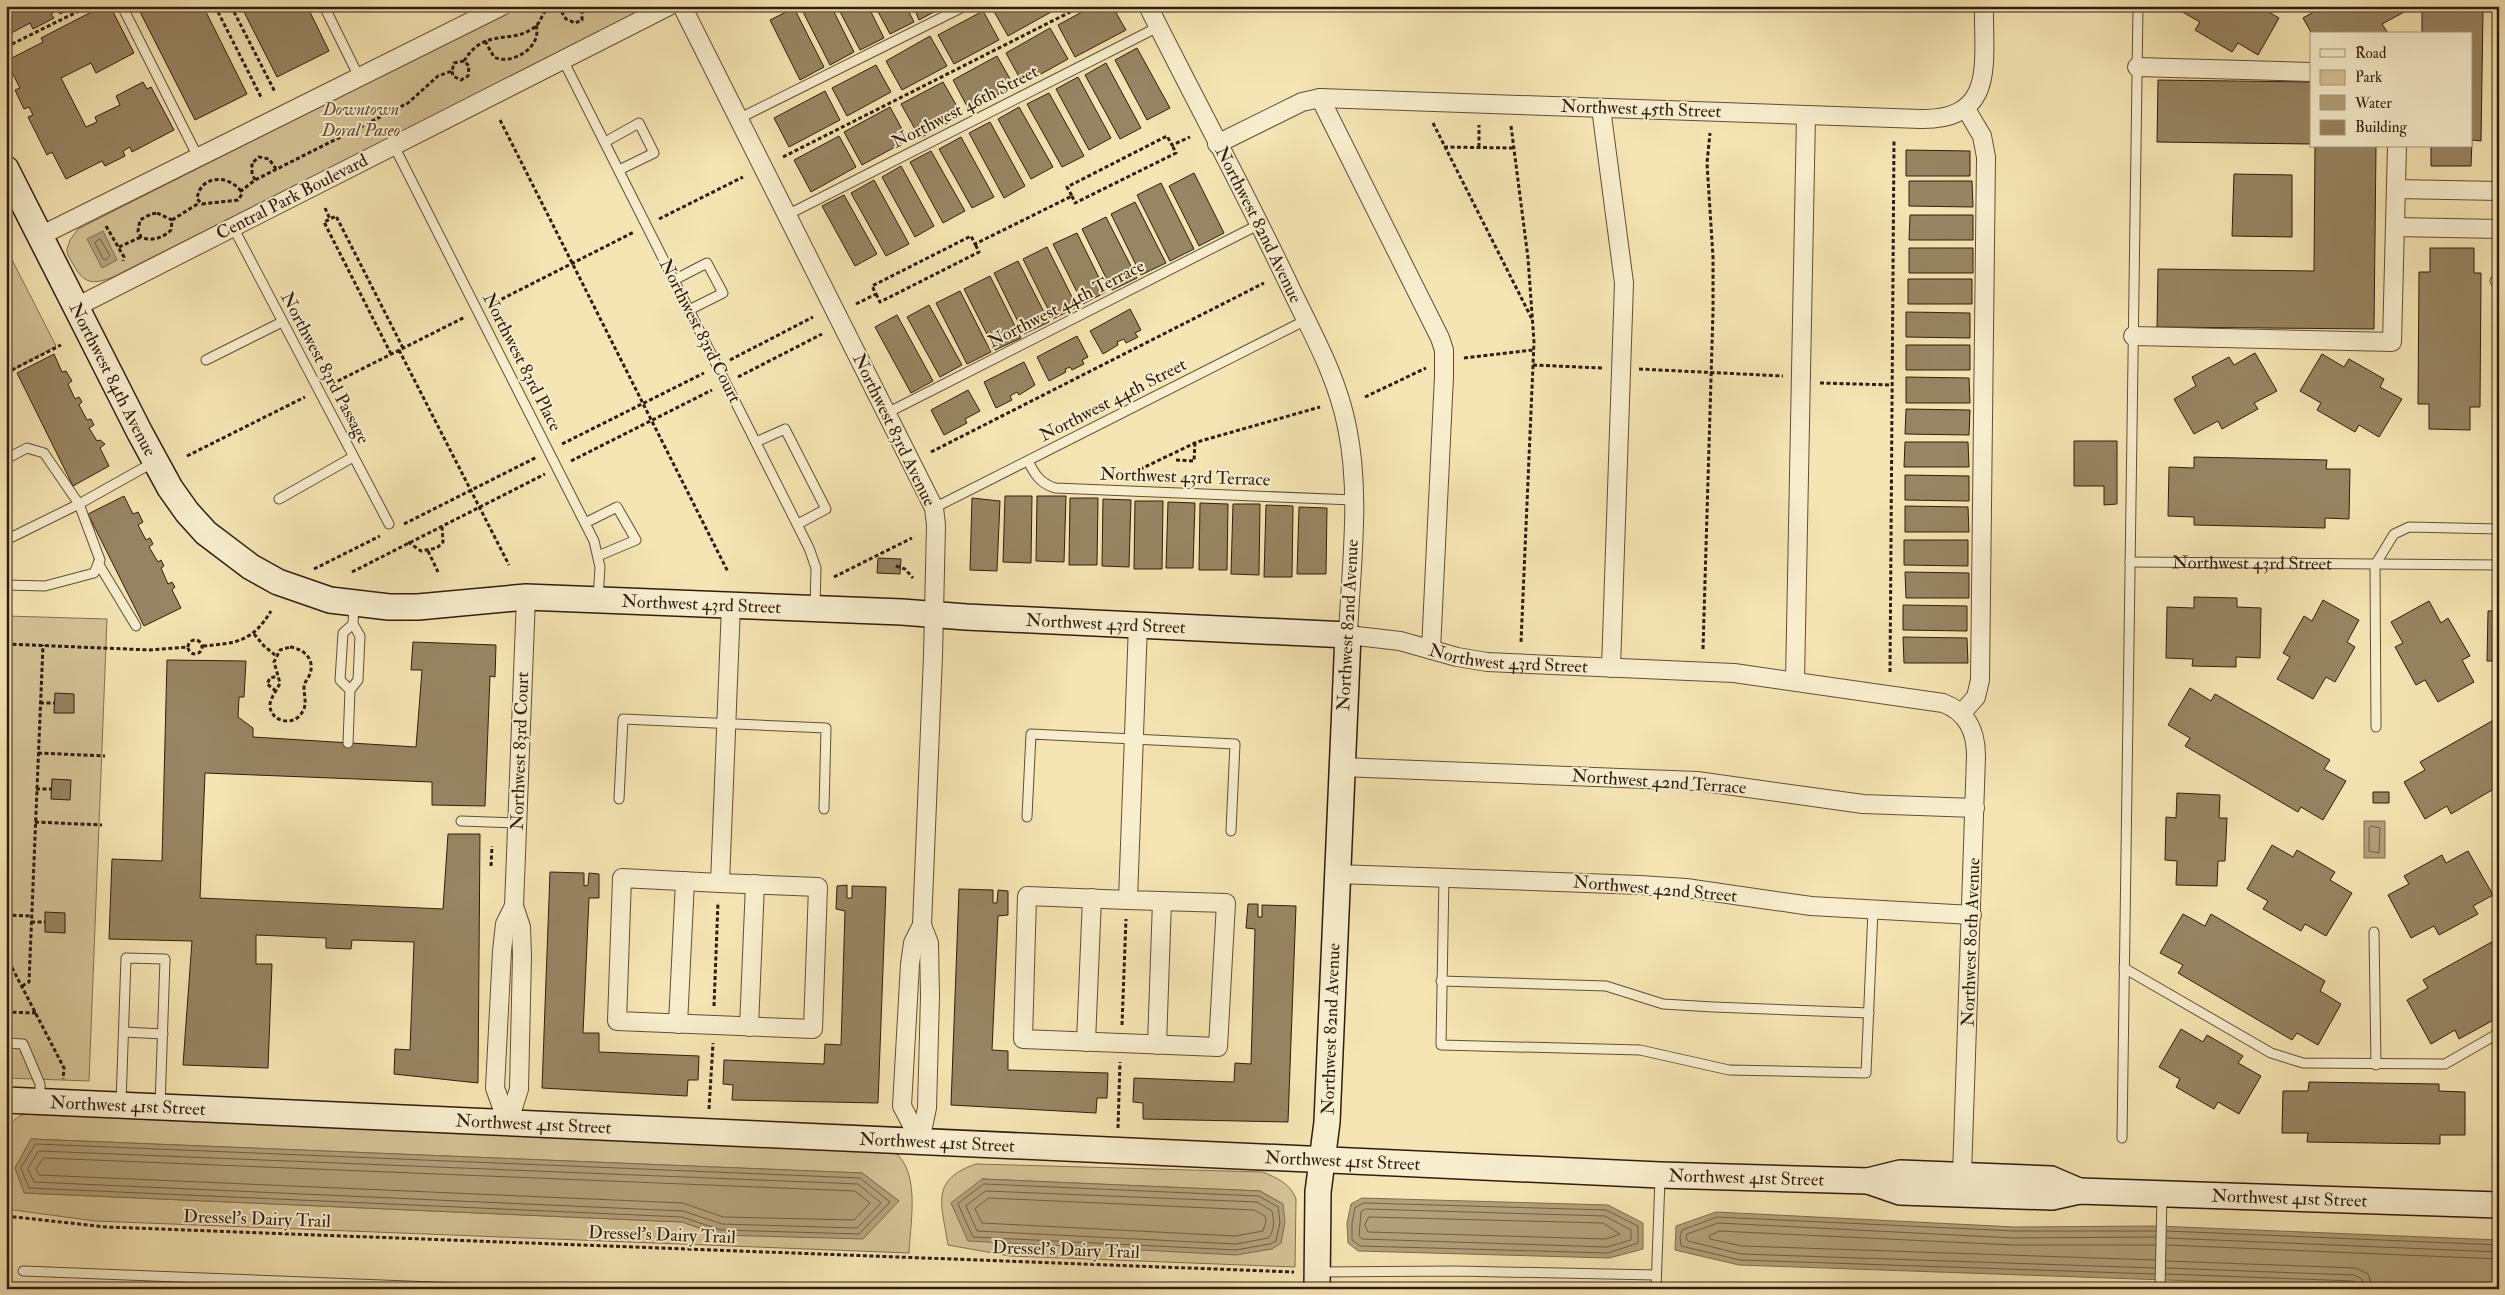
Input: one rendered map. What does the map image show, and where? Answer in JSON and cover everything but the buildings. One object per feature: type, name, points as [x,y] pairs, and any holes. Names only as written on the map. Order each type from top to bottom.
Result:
[{"type":"street","points":[[40,236],[502,6]]},
{"type":"street","name":"Central Park Boulevard","points":[[76,307],[669,6]]},
{"type":"street","name":"Northwest 83rd Avenue","points":[[682,6],[934,508],[934,615],[922,925],[929,943],[930,996],[927,1108],[920,1141]]},
{"type":"street","name":"Northwest 82nd Avenue","points":[[1148,6],[1260,224],[1331,371],[1343,408],[1353,464],[1354,500],[1327,1122],[1318,1192],[1317,1280]]},
{"type":"street","points":[[1961,714],[1976,697],[1980,680],[1986,157],[1982,136],[1966,109],[1979,91],[1983,74],[1984,6]]},
{"type":"street","points":[[2137,67],[2310,72]]},
{"type":"street","points":[[1320,98],[1440,338],[1444,350],[1431,650]]},
{"type":"street","name":"Northwest 45th Street","points":[[1218,144],[1302,102],[1320,98],[1934,120],[1956,115],[1966,109]]},
{"type":"street","points":[[1602,108],[1624,283],[1611,668]]},
{"type":"street","points":[[1795,680],[1806,115]]},
{"type":"street","points":[[2133,336],[2392,342],[2397,148]]},
{"type":"street","name":"Northwest 84th Avenue","points":[[6,169],[155,462],[186,512],[227,551],[251,567]]},
{"type":"street","points":[[2396,189],[2499,191]]},
{"type":"street","points":[[2395,227],[2499,228]]},
{"type":"street","name":"Northwest 43rd Street","points":[[251,567],[353,614],[526,596],[1348,635],[1400,641],[1487,662],[1743,674],[1795,680],[1931,701],[1949,706],[1961,714]]},
{"type":"street","name":"Northwest 83rd Court","points":[[508,1124],[519,1089],[521,946],[520,927],[514,906],[526,596]]},
{"type":"street","points":[[719,891],[731,605]]},
{"type":"street","points":[[1127,908],[1138,624]]},
{"type":"street","name":"Northwest 80th Avenue","points":[[1961,714],[1968,722],[1975,737],[1972,915],[1962,1175]]},
{"type":"street","name":"Northwest 42nd Terrace","points":[[1342,767],[1698,781],[1863,804],[1975,808]]},
{"type":"street","name":"Northwest 42nd Street","points":[[1337,874],[1664,886],[1811,906],[1972,915]]},
{"type":"street","points":[[622,878],[684,881],[719,891],[755,884],[818,887],[813,1029],[617,1021],[622,878]]},
{"type":"street","points":[[678,1024],[684,881]]},
{"type":"street","points":[[749,1027],[755,884]]},
{"type":"street","points":[[1027,896],[1092,898],[1127,908],[1162,901],[1226,903],[1218,1047],[1023,1039],[1027,896]]},
{"type":"street","points":[[1086,1042],[1092,898]]},
{"type":"street","points":[[1157,1045],[1162,901]]},
{"type":"street","name":"Northwest 83rd Court","points":[[508,1124],[495,1088],[502,951],[505,924],[514,906]]},
{"type":"street","name":"Northwest 83rd Avenue","points":[[920,1141],[902,1106],[910,964],[913,943],[922,925]]},
{"type":"street","name":"Northwest 41st Street","points":[[6,1100],[508,1124],[1323,1158],[1660,1175],[1868,1181],[1900,1173],[2051,1178],[2079,1191],[2161,1202],[2499,1205]]},
{"type":"street","name":"Northwest 41st Street","points":[[1868,1181],[1900,1192],[2052,1197],[2079,1191]]},
{"type":"lane","points":[[122,6],[198,157]]},
{"type":"lane","points":[[324,6],[360,77]]},
{"type":"lane","points":[[738,119],[965,6]]},
{"type":"lane","points":[[2122,1138],[2138,6]]},
{"type":"lane","name":"Northwest 46th Street","points":[[787,215],[1158,27]]},
{"type":"lane","name":"Northwest 83rd Court","points":[[563,60],[815,561],[815,609]]},
{"type":"lane","points":[[604,142],[640,123],[654,154],[619,170]]},
{"type":"lane","name":"Northwest 83rd Place","points":[[394,146],[584,523],[598,556],[598,599]]},
{"type":"lane","name":"Northwest 44th Terrace","points":[[887,413],[1260,224]]},
{"type":"lane","name":"Northwest 83rd Passage","points":[[233,227],[353,457],[387,528]]},
{"type":"lane","points":[[674,280],[708,263],[723,293],[689,310]]},
{"type":"lane","name":"Northwest 44th Street","points":[[934,508],[1306,320]]},
{"type":"lane","points":[[206,360],[282,322]]},
{"type":"lane","points":[[756,442],[784,429],[826,509],[798,524]]},
{"type":"lane","points":[[6,459],[27,448],[44,453],[79,504],[100,560],[94,573],[45,586],[6,585]]},
{"type":"lane","points":[[278,499],[353,457]]},
{"type":"lane","name":"Northwest 43rd Terrace","points":[[1028,461],[1037,478],[1055,488],[1354,500]]},
{"type":"lane","points":[[6,540],[79,504],[155,462]]},
{"type":"lane","points":[[584,523],[617,507],[636,540],[598,556]]},
{"type":"lane","points":[[2376,726],[2375,565],[2394,534],[2409,527],[2499,529]]},
{"type":"lane","name":"Northwest 43rd Street","points":[[2130,562],[2499,565]]},
{"type":"lane","points":[[98,563],[136,626]]},
{"type":"lane","points":[[350,690],[340,680],[343,633],[353,614]]},
{"type":"lane","points":[[348,743],[350,690],[358,680],[360,636],[353,614]]},
{"type":"lane","points":[[619,799],[623,719],[726,723],[826,728],[824,809]]},
{"type":"lane","points":[[1027,817],[1031,734],[1235,744],[1232,831]]},
{"type":"lane","points":[[461,821],[517,823]]},
{"type":"lane","points":[[1444,878],[1441,1045],[1640,1050],[1729,1070],[1866,1074],[1873,910]]},
{"type":"lane","points":[[2374,932],[2376,1065]]},
{"type":"lane","points":[[121,1105],[126,958],[165,959],[160,1107]]},
{"type":"lane","points":[[2124,968],[2271,1053],[2303,1063],[2445,1064],[2499,1034]]},
{"type":"lane","points":[[1441,981],[1606,986],[1663,1004],[1713,1008],[1869,1013]]},
{"type":"lane","points":[[124,1032],[163,1034]]},
{"type":"lane","points":[[6,1043],[23,1044],[40,1084],[40,1101]]},
{"type":"lane","points":[[1656,1289],[1660,1175]]},
{"type":"lane","points":[[2160,1289],[2161,1202]]},
{"type":"lane","points":[[1317,1280],[1389,1270],[1656,1275]]},
{"type":"lane","points":[[23,1271],[485,1289]]},
{"type":"path","points":[[6,48],[89,6]]},
{"type":"path","points":[[215,6],[262,99]]},
{"type":"path","points":[[231,6],[275,92]]},
{"type":"path","points":[[464,61],[469,71],[465,79],[457,79],[452,71],[454,63],[464,61],[471,50],[485,41],[512,36],[536,26],[549,6]]},
{"type":"path","points":[[558,6],[566,19],[575,24],[582,20],[582,6]]},
{"type":"path","points":[[783,157],[1082,6]]},
{"type":"path","points":[[485,41],[494,57],[504,60],[534,45],[538,39],[536,26]]},
{"type":"path","points":[[241,190],[276,169],[408,103],[438,76],[452,71]]},
{"type":"path","points":[[500,120],[728,572]]},
{"type":"path","points":[[1432,123],[1532,320]]},
{"type":"path","points":[[1479,125],[1479,147]]},
{"type":"path","points":[[1511,126],[1528,258],[1534,350],[1521,642]]},
{"type":"path","points":[[1703,649],[1713,257],[1707,163],[1710,133]]},
{"type":"path","points":[[1168,136],[1176,153],[1075,203],[1072,196],[1067,187],[1168,136]]},
{"type":"path","points":[[1172,146],[1190,136]]},
{"type":"path","points":[[1890,672],[1894,140]]},
{"type":"path","points":[[1444,146],[1513,148]]},
{"type":"path","points":[[255,180],[252,173],[252,163],[258,157],[269,159],[276,169]]},
{"type":"path","points":[[656,220],[743,177]]},
{"type":"path","points":[[172,220],[199,203],[207,204],[238,200],[242,194],[241,190],[231,180],[220,178],[205,184],[200,189],[198,193],[199,203]]},
{"type":"path","points":[[975,244],[1072,196]]},
{"type":"path","points":[[325,208],[330,219]]},
{"type":"path","points":[[141,237],[138,226],[144,217],[157,213],[163,214],[172,220]]},
{"type":"path","points":[[391,354],[324,222],[336,216],[508,565]]},
{"type":"path","points":[[119,247],[141,237],[150,239],[167,235],[171,230],[172,220]]},
{"type":"path","points":[[101,226],[106,226],[110,229],[124,257],[120,265]]},
{"type":"path","points":[[487,306],[638,230]]},
{"type":"path","points":[[971,236],[979,252],[880,302],[876,294],[872,286],[971,236]]},
{"type":"path","points":[[931,452],[1264,283]]},
{"type":"path","points":[[856,304],[876,294]]},
{"type":"path","points":[[327,386],[469,315]]},
{"type":"path","points":[[727,362],[813,317]]},
{"type":"path","points":[[736,378],[822,334]]},
{"type":"path","points":[[6,373],[61,345]]},
{"type":"path","points":[[1462,359],[1534,350]]},
{"type":"path","points":[[1365,397],[1433,365]]},
{"type":"path","points":[[1533,365],[1603,368]]},
{"type":"path","points":[[1633,369],[1786,376],[1785,379]]},
{"type":"path","points":[[557,446],[709,370]]},
{"type":"path","points":[[1812,383],[1892,385]]},
{"type":"path","points":[[565,464],[717,387]]},
{"type":"path","points":[[187,456],[308,396]]},
{"type":"path","points":[[1124,476],[1195,443],[1320,406]]},
{"type":"path","points":[[1176,460],[1194,461],[1195,443]]},
{"type":"path","points":[[403,524],[540,456]]},
{"type":"path","points":[[352,572],[548,472]]},
{"type":"path","points":[[408,542],[416,550],[428,551],[441,546],[442,526]]},
{"type":"path","points":[[309,571],[387,528]]},
{"type":"path","points":[[834,577],[912,538]]},
{"type":"path","points":[[428,551],[438,572]]},
{"type":"path","points":[[896,566],[905,569],[913,578]]},
{"type":"path","points":[[202,646],[241,641],[254,634],[271,611]]},
{"type":"path","points":[[254,634],[275,655]]},
{"type":"path","points":[[188,647],[191,641],[196,640],[202,646]]},
{"type":"path","points":[[6,644],[150,650],[188,647]]},
{"type":"path","points":[[22,986],[29,982],[43,645]]},
{"type":"path","points":[[188,647],[191,653],[196,654],[202,651],[202,646]]},
{"type":"path","points":[[283,648],[295,648],[305,653],[311,663],[310,673],[304,686],[305,705],[298,717],[283,721],[272,714],[271,701],[280,683],[274,667],[275,655],[283,648]]},
{"type":"path","points":[[276,691],[267,684],[270,678],[278,676]]},
{"type":"path","points":[[40,703],[54,703]]},
{"type":"path","points":[[38,753],[105,756]]},
{"type":"path","points":[[36,789],[52,789]]},
{"type":"path","points":[[35,822],[102,825]]},
{"type":"path","points":[[491,866],[492,846]]},
{"type":"path","points":[[714,1014],[719,891]]},
{"type":"path","points":[[1122,1031],[1127,908]]},
{"type":"path","points":[[6,915],[32,916]]},
{"type":"path","points":[[31,922],[45,922]]},
{"type":"path","points":[[6,956],[64,1068],[63,1085]]},
{"type":"path","points":[[6,1012],[36,1013]]},
{"type":"path","points":[[709,1112],[713,1039]]},
{"type":"path","points":[[1118,1129],[1121,1056]]},
{"type":"path","name":"Dressel's Dairy Trail","points":[[6,1216],[106,1227],[895,1258],[1317,1280]]},
{"type":"green space","name":"Downtown Doral Paseo","points":[[519,6],[645,6],[636,14],[115,276],[101,281],[90,281],[81,276],[70,259],[67,249],[70,240],[78,229]]},
{"type":"green space","points":[[6,248],[56,346],[6,374]]},
{"type":"green space","points":[[6,616],[107,619],[89,1081],[6,1078]]},
{"type":"green space","points":[[41,1110],[877,1147],[898,1155],[905,1165],[909,1176],[912,1215],[909,1253],[95,1221],[6,1209],[6,1133],[15,1119],[24,1114]],"holes":[[[31,1139],[862,1173],[899,1201],[720,1235],[682,1222],[25,1193],[15,1168]]]},
{"type":"green space","points":[[976,1164],[1263,1172],[1287,1185],[1296,1199],[1295,1267],[1010,1256],[948,1245],[943,1218],[942,1196],[945,1186],[961,1170]],"holes":[[[982,1179],[1260,1191],[1283,1204]]]},
{"type":"water","points":[[103,231],[117,260],[102,268],[87,239]]},
{"type":"water","points":[[2364,821],[2385,821],[2385,858],[2364,858]]},
{"type":"water","points":[[31,1139],[862,1173],[899,1201],[863,1239],[720,1235],[682,1222],[24,1193],[15,1168]]},
{"type":"water","points":[[982,1179],[1260,1191],[1283,1204],[1285,1222],[1281,1243],[1272,1249],[1236,1255],[968,1241],[951,1203]]},
{"type":"water","points":[[1362,1198],[1608,1205],[1643,1223],[1643,1249],[1609,1258],[1358,1251],[1348,1243],[1347,1223],[1351,1204]]},
{"type":"water","points":[[1716,1212],[2015,1227],[2156,1226],[2499,1240],[2499,1289],[2421,1289],[1739,1265],[1675,1250],[1676,1226]]}]
